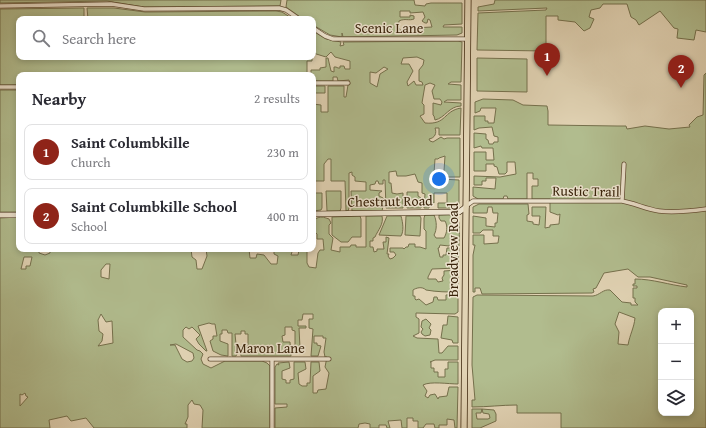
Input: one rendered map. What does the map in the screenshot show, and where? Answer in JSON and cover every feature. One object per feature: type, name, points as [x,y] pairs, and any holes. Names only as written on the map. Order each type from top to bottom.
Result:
[{"type":"main road","name":"Broadview Road","points":[[464,428],[468,0]]},
{"type":"street","points":[[0,6],[112,4],[144,9],[279,8],[286,10],[295,16]]},
{"type":"street","name":"Scenic Lane","points":[[316,30],[333,39],[468,39]]},
{"type":"street","points":[[316,84],[348,83]]},
{"type":"street","points":[[0,87],[16,87]]},
{"type":"street","points":[[622,201],[624,164]]},
{"type":"street","name":"Rustic Trail","points":[[466,207],[473,201],[622,201],[634,203],[659,211],[692,211],[706,209]]},
{"type":"street","name":"Chestnut Road","points":[[316,214],[459,212],[466,207]]},
{"type":"street","points":[[0,215],[16,215]]},
{"type":"street","name":"Maron Lane","points":[[210,359],[329,359]]},
{"type":"street","points":[[272,359],[272,428]]},
{"type":"green space","points":[[0,0],[281,0],[280,6],[144,7],[107,1],[0,3]]},
{"type":"green space","points":[[287,0],[414,0],[415,5],[425,6],[426,4],[431,3],[462,3],[462,24],[444,25],[443,27],[462,27],[462,33],[457,35],[343,37],[342,33],[342,37],[330,35],[316,27],[316,16],[299,16],[286,7]],"holes":[[[400,11],[410,11],[410,13],[423,12],[425,17],[422,21],[427,23],[428,19],[430,20],[432,27],[414,28],[407,32],[402,32],[398,27],[399,21],[414,19],[414,16],[410,15],[410,17],[400,17]]]},
{"type":"green space","points":[[495,0],[706,0],[706,32],[696,30],[694,40],[677,38],[678,29],[674,28],[660,11],[639,25],[636,20],[631,17],[627,4],[603,4],[600,8],[591,10],[589,17],[594,19],[590,28],[584,31],[575,22],[558,20],[558,16],[546,16],[546,51],[477,50],[478,13],[546,10],[547,8],[478,11],[478,7],[494,4]]},
{"type":"green space","points":[[84,8],[84,16],[16,16],[16,60],[312,61],[307,61],[307,72],[16,72],[16,85],[0,85],[0,9]]},
{"type":"green space","points":[[87,8],[114,8],[145,12],[276,11],[282,12],[288,16],[88,16]]},
{"type":"green space","points":[[316,33],[326,39],[341,42],[340,46],[344,45],[343,42],[462,42],[461,82],[451,82],[448,84],[461,85],[461,100],[447,100],[444,102],[461,103],[461,106],[453,108],[442,117],[435,120],[433,115],[433,103],[441,105],[442,102],[440,99],[434,99],[432,91],[435,85],[430,83],[425,85],[422,103],[424,105],[424,114],[420,116],[425,123],[432,123],[441,120],[451,112],[461,108],[460,135],[439,135],[439,128],[435,128],[435,135],[433,138],[429,139],[433,142],[441,137],[444,139],[460,138],[460,177],[442,177],[445,156],[435,159],[434,173],[436,174],[436,182],[441,179],[459,180],[459,204],[452,208],[438,208],[438,203],[447,203],[447,193],[434,193],[434,203],[429,203],[429,208],[424,208],[425,194],[422,193],[422,183],[418,182],[415,174],[397,176],[396,171],[389,172],[389,183],[391,183],[392,193],[403,193],[403,208],[386,208],[385,180],[383,180],[383,184],[379,184],[378,181],[376,181],[375,184],[370,185],[370,190],[382,191],[379,193],[379,196],[383,198],[384,201],[382,211],[352,211],[351,191],[366,191],[366,182],[355,181],[355,177],[352,175],[352,172],[349,173],[349,208],[348,211],[346,211],[345,181],[331,181],[331,159],[328,159],[324,164],[324,181],[316,181],[316,104],[321,105],[321,112],[328,112],[328,86],[344,86],[344,97],[346,97],[348,85],[350,84],[349,80],[338,81],[337,77],[333,77],[333,81],[316,81],[316,72],[311,72],[311,70],[320,70],[320,68],[326,67],[326,58],[328,58],[331,71],[334,72],[334,67],[340,68],[340,66],[344,66],[345,69],[350,69],[350,61],[335,57],[331,52],[326,57],[316,54]],"holes":[[[417,57],[424,60],[423,65],[419,70],[419,81],[422,82],[423,85],[416,85],[414,81],[408,86],[407,82],[413,71],[409,64],[401,64],[403,58]],[[384,67],[388,69],[380,74],[377,87],[370,83],[370,72],[376,73]]]},
{"type":"green space","points":[[477,58],[527,59],[527,92],[477,91]]},
{"type":"green space","points":[[706,73],[706,428],[561,428],[561,413],[517,413],[517,405],[472,407],[472,400],[475,400],[472,365],[473,297],[477,295],[593,296],[605,290],[610,290],[622,302],[631,303],[631,305],[638,305],[635,302],[635,298],[633,298],[633,288],[637,288],[637,286],[633,286],[633,284],[635,284],[635,279],[687,287],[687,285],[650,277],[638,277],[628,269],[604,273],[596,288],[593,289],[594,292],[592,293],[482,294],[480,288],[475,288],[475,292],[473,292],[473,255],[475,245],[473,245],[473,235],[484,235],[484,244],[498,243],[499,236],[493,236],[493,230],[483,230],[480,233],[473,233],[473,216],[486,218],[486,226],[495,227],[498,213],[493,213],[492,207],[488,207],[487,213],[473,213],[473,207],[479,204],[528,204],[529,214],[527,215],[527,221],[539,225],[540,216],[532,216],[532,207],[546,207],[545,228],[550,227],[550,225],[559,224],[560,214],[558,215],[550,212],[550,199],[532,199],[532,186],[538,186],[538,179],[533,179],[533,173],[527,173],[527,199],[508,199],[507,196],[504,196],[503,199],[478,199],[473,196],[473,187],[495,189],[496,178],[486,178],[486,181],[482,181],[482,185],[474,185],[474,176],[500,177],[516,174],[515,162],[507,162],[507,172],[505,174],[499,174],[497,167],[494,166],[494,164],[486,164],[486,171],[474,171],[474,152],[486,152],[486,160],[494,160],[493,148],[482,148],[481,146],[474,148],[474,133],[486,134],[486,139],[488,140],[489,144],[498,142],[498,137],[494,136],[492,127],[474,130],[474,116],[485,116],[485,121],[488,121],[488,123],[494,123],[496,108],[481,108],[480,111],[475,113],[475,102],[483,99],[513,100],[523,105],[547,106],[548,125],[626,126],[627,129],[645,126],[669,129],[690,127],[689,125],[697,117],[703,115],[704,75]],"holes":[[[619,312],[635,318],[628,345],[618,344],[619,332],[615,324]]]},
{"type":"green space","points":[[316,86],[325,86],[325,93],[316,93]]},
{"type":"green space","points":[[0,90],[16,90],[16,212],[0,212]]},
{"type":"green space","points":[[326,191],[341,191],[340,211],[327,211]]},
{"type":"green space","points":[[407,192],[418,192],[418,196],[421,198],[421,208],[407,208]]},
{"type":"green space","points":[[316,193],[322,193],[321,210],[316,211]]},
{"type":"green space","points":[[425,215],[434,215],[436,220],[436,231],[434,235],[436,238],[444,238],[447,230],[445,221],[441,221],[439,215],[454,215],[459,221],[459,246],[455,246],[454,243],[451,243],[449,246],[440,245],[438,248],[440,257],[443,257],[443,255],[446,255],[447,248],[459,248],[458,268],[432,269],[428,277],[428,279],[436,279],[438,282],[443,281],[442,278],[444,271],[458,270],[458,292],[434,291],[421,288],[413,290],[413,296],[415,296],[415,299],[419,299],[426,305],[433,302],[434,297],[437,297],[438,300],[446,300],[446,295],[458,294],[458,312],[455,314],[416,313],[416,317],[419,319],[419,333],[413,336],[417,338],[438,339],[439,353],[442,353],[448,346],[458,346],[458,360],[435,360],[430,362],[431,368],[434,368],[434,372],[438,372],[438,377],[445,377],[445,369],[448,369],[448,362],[458,362],[458,384],[435,383],[423,385],[427,391],[425,396],[428,398],[430,395],[435,394],[438,399],[439,397],[447,396],[449,387],[458,387],[457,428],[455,428],[454,420],[447,419],[447,425],[439,425],[439,428],[435,428],[434,424],[426,424],[423,428],[418,428],[418,421],[413,421],[413,418],[407,418],[407,428],[402,428],[401,420],[388,421],[390,428],[387,428],[386,425],[379,425],[379,428],[370,428],[370,424],[365,423],[359,424],[358,428],[275,428],[275,408],[287,407],[287,404],[275,404],[275,367],[277,364],[279,365],[278,363],[289,362],[290,368],[282,371],[282,379],[286,380],[286,383],[290,383],[290,380],[294,379],[294,362],[305,362],[306,369],[298,373],[299,384],[302,386],[307,386],[307,383],[310,383],[311,362],[319,362],[320,371],[313,376],[313,393],[317,393],[318,390],[326,389],[329,373],[325,367],[327,357],[325,357],[324,352],[326,338],[323,338],[323,336],[314,336],[314,343],[321,346],[318,356],[311,356],[313,329],[309,328],[309,319],[313,319],[313,314],[303,314],[302,320],[298,320],[298,326],[306,326],[306,328],[299,328],[300,348],[298,353],[295,353],[295,331],[292,330],[292,327],[285,327],[285,335],[282,336],[283,342],[290,342],[291,356],[241,356],[240,347],[248,346],[248,334],[245,334],[245,331],[241,331],[241,334],[235,334],[237,354],[236,356],[232,356],[232,333],[228,333],[227,330],[222,330],[222,334],[220,334],[220,341],[228,344],[228,356],[221,355],[213,351],[210,341],[213,339],[213,336],[217,336],[215,324],[209,323],[198,326],[207,351],[199,344],[196,339],[200,335],[192,327],[189,329],[186,327],[183,330],[183,337],[203,354],[201,359],[203,364],[211,368],[225,361],[262,361],[270,366],[270,428],[202,428],[203,410],[200,405],[194,404],[192,400],[188,405],[188,417],[185,424],[187,424],[187,428],[94,428],[86,418],[71,421],[67,416],[49,420],[50,428],[0,428],[0,218],[16,217],[16,252],[39,252],[45,255],[50,252],[191,252],[192,257],[196,260],[197,269],[202,269],[207,256],[206,252],[249,252],[250,258],[256,258],[257,254],[264,255],[271,264],[277,264],[278,256],[274,254],[274,252],[292,252],[291,255],[298,255],[299,252],[307,252],[307,263],[309,267],[316,268],[318,253],[320,250],[324,250],[323,239],[317,239],[316,233],[316,219],[320,217],[329,219],[331,223],[329,225],[329,234],[333,238],[331,250],[340,252],[340,247],[350,247],[351,245],[356,245],[356,247],[366,247],[366,216],[382,216],[381,224],[375,237],[373,238],[373,241],[370,241],[370,247],[373,247],[374,252],[377,251],[377,249],[384,249],[383,242],[386,242],[386,237],[389,238],[387,254],[389,254],[388,256],[390,259],[396,255],[394,252],[390,252],[390,248],[404,249],[408,247],[409,244],[415,244],[415,247],[426,249],[426,231],[424,229]],"holes":[[[24,257],[32,257],[30,266],[26,266],[26,269],[21,269]],[[106,264],[110,264],[109,279],[101,277],[101,270]],[[101,314],[106,322],[112,321],[113,343],[98,346],[102,341],[103,334],[99,331],[98,320]],[[176,344],[193,353],[194,358],[192,361],[187,362],[182,359],[175,345],[170,345]],[[25,393],[28,397],[20,406],[20,394],[22,395]]]},
{"type":"green space","points":[[360,216],[361,237],[352,237],[348,242],[341,242],[332,235],[332,217]]},
{"type":"green space","points":[[387,216],[401,216],[403,232],[401,236],[379,235]]},
{"type":"green space","points":[[406,216],[420,216],[420,236],[405,235]]},
{"type":"green space","points":[[448,316],[458,317],[458,343],[453,343],[452,340],[441,338],[443,325],[447,325]]},
{"type":"green space","points":[[426,319],[431,324],[429,328],[431,330],[430,335],[425,336],[421,332],[423,329],[421,327],[422,321]]},
{"type":"green space","points":[[472,409],[482,409],[494,410],[496,414],[496,421],[480,428],[472,428]],"holes":[[[482,409],[483,413],[489,414],[490,418],[477,419],[476,413],[481,413]]]},
{"type":"place","name":"Saint Columbkille","points":[[547,76]]},
{"type":"place","name":"Saint Columbkille School","points":[[681,88]]}]
